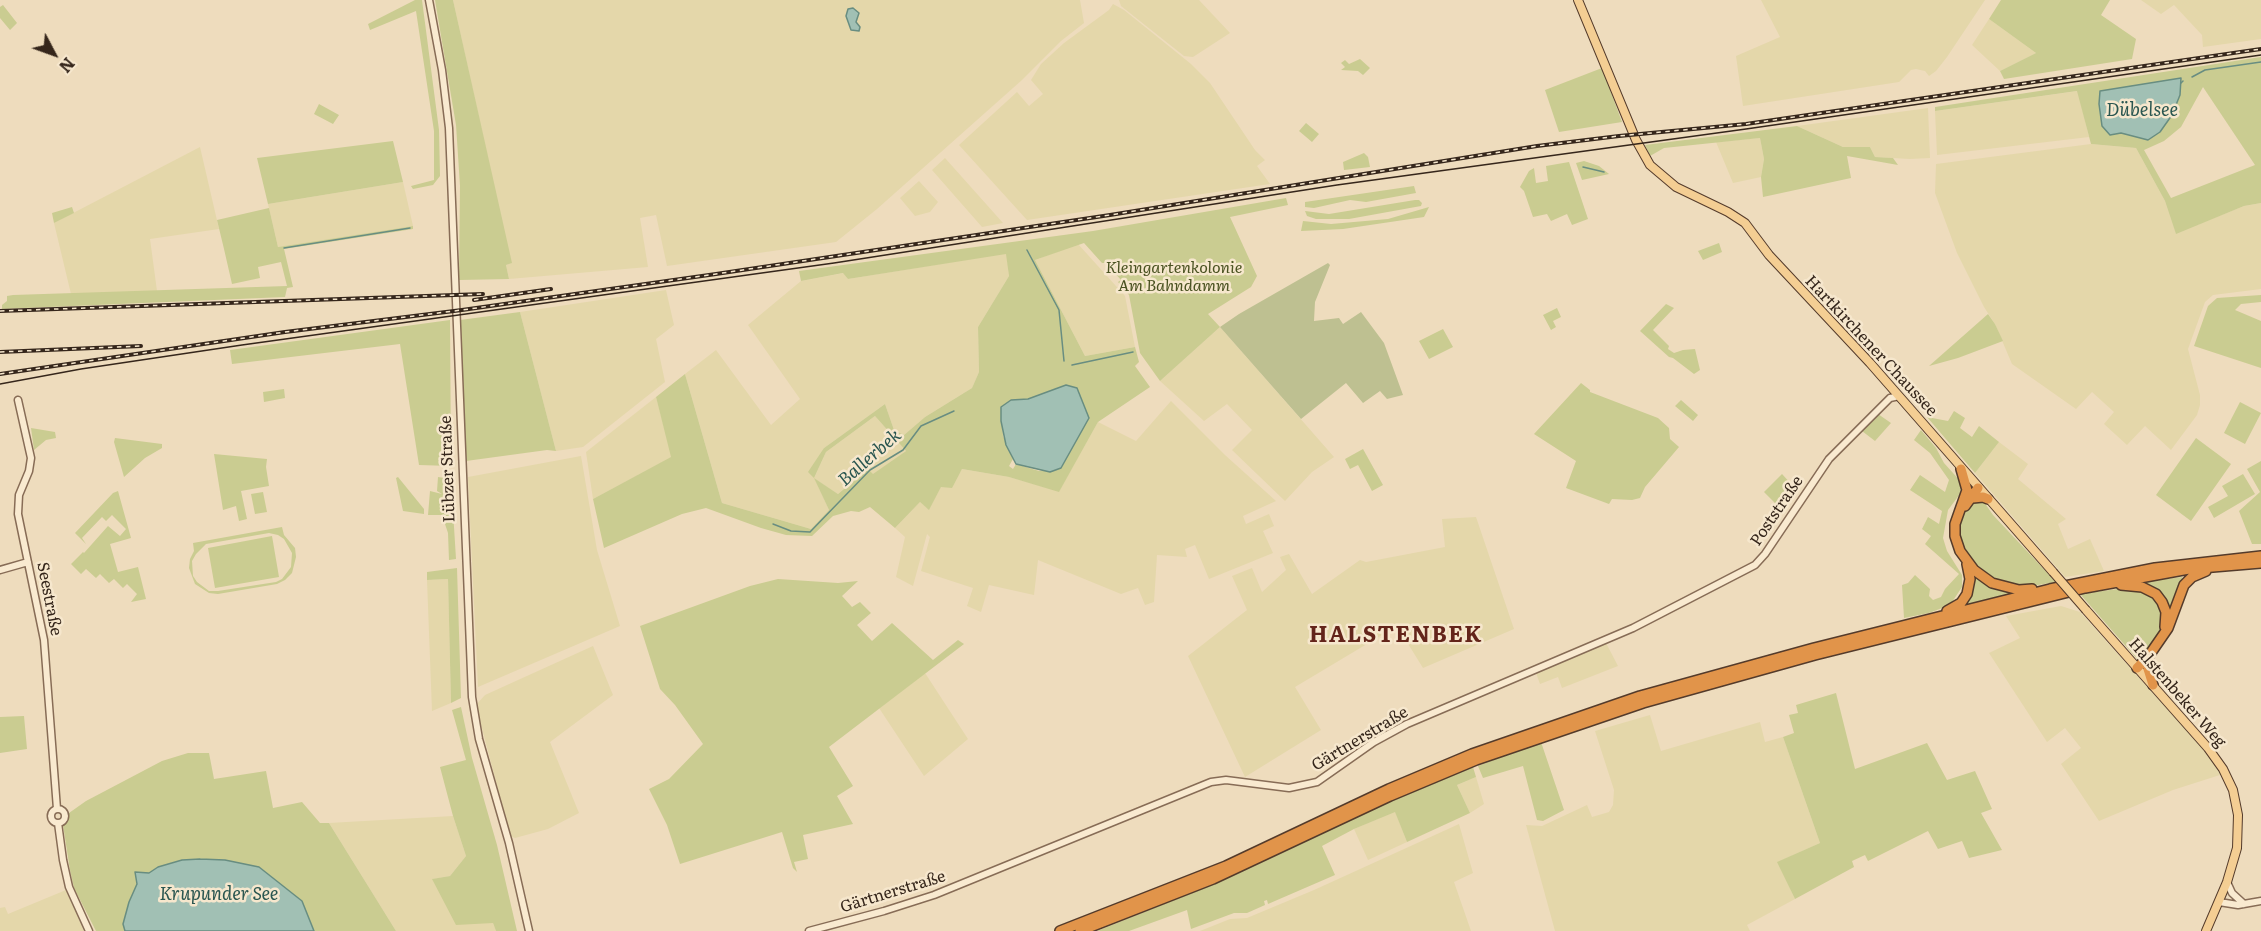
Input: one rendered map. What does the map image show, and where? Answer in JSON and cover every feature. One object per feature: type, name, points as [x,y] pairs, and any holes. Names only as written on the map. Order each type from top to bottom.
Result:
[{"type":"highway","points":[[1961,469],[1970,496]]},
{"type":"highway","points":[[1927,620],[1952,609],[1964,600],[1970,586],[1967,564],[1955,536],[1955,524],[1959,513],[1978,488]]},
{"type":"highway","points":[[1970,496],[1988,499]]},
{"type":"highway","points":[[1060,931],[1226,866],[1389,789],[1502,743],[1652,693],[1758,663],[2050,589],[2155,568],[2261,556]]},
{"type":"highway","points":[[1080,931],[1213,879],[1390,796],[1476,759],[1643,703],[1759,670],[2085,588],[2157,574],[2261,563]]},
{"type":"highway","points":[[1967,564],[1983,578],[2004,587],[2019,590],[2050,589]]},
{"type":"highway","points":[[2137,668],[2163,636],[2172,620],[2181,591],[2188,580],[2201,573],[2244,564]]},
{"type":"highway","points":[[2085,588],[2132,585],[2150,590],[2159,598],[2166,612],[2163,636]]},
{"type":"highway","points":[[2148,657],[2148,669],[2153,686]]},
{"type":"main road","name":"Hartkirchener Chaussee","points":[[1578,0],[1639,145],[1650,165],[1668,183],[1728,212],[1746,224],[1768,255],[1899,396],[2067,588]]},
{"type":"main road","name":"Halstenbeker Weg","points":[[2067,588],[2212,753],[2230,784],[2238,815],[2239,835],[2232,868],[2206,931]]},
{"type":"street","name":"Lübzer Straße","points":[[429,0],[442,70],[449,128],[472,705],[479,739],[509,843],[529,931]]},
{"type":"street","name":"Poststraße","points":[[1742,572],[1755,565],[1765,554],[1829,459],[1889,399],[1899,396]]},
{"type":"street","name":"Seestraße","points":[[18,399],[31,458],[18,502],[18,519],[44,640],[57,809],[52,811],[51,816],[53,821],[58,823],[69,887],[89,931]]},
{"type":"street","points":[[0,570],[28,562]]},
{"type":"street","name":"Gärtnerstraße","points":[[809,931],[934,896],[1211,782],[1226,780],[1289,788],[1317,782],[1374,742],[1407,724],[1625,632],[1742,572]]},
{"type":"street","points":[[2227,882],[2232,893],[2244,904]]},
{"type":"street","points":[[2219,902],[2244,904],[2261,901]]},
{"type":"shaded area","points":[[453,0],[1080,0],[1084,23],[1061,41],[1022,80],[877,209],[836,242],[667,266],[656,215],[640,218],[648,267],[509,279],[506,265],[511,263]]},
{"type":"shaded area","points":[[1119,0],[1199,0],[1230,33],[1193,57],[1184,56],[1121,6]]},
{"type":"shaded area","points":[[1761,0],[1985,0],[1947,57],[1929,76],[1925,71],[1916,69],[1911,70],[1899,82],[1743,106],[1736,56],[1780,37]]},
{"type":"shaded area","points":[[2141,0],[2261,0],[2261,39],[2203,47],[2202,35],[2174,5],[2161,14]]},
{"type":"shaded area","points":[[1113,4],[1124,10],[1191,64],[1210,83],[1255,150],[1265,160],[1257,166],[1270,184],[1027,220],[959,145],[1017,92],[1029,106],[1043,94],[1031,80],[1041,64],[1064,43],[1109,10]]},
{"type":"shaded area","points":[[1989,19],[2036,53],[2000,71],[1972,45]]},
{"type":"shaded area","points":[[2078,91],[2089,137],[1937,155],[1935,111]]},
{"type":"shaded area","points":[[1928,108],[1930,158],[1875,157],[1870,147],[1843,147],[1797,126]]},
{"type":"shaded area","points":[[1760,138],[1764,159],[1761,177],[1733,183],[1716,142]]},
{"type":"shaded area","points":[[2091,144],[2136,148],[2165,201],[2176,233],[2244,206],[2261,203],[2261,289],[2213,295],[2205,302],[2188,349],[2200,395],[2200,405],[2197,415],[2171,450],[2145,426],[2127,445],[2104,424],[2114,412],[2092,392],[2076,409],[2012,364],[1995,324],[1957,253],[1935,193],[1936,164]]},
{"type":"shaded area","points":[[200,147],[219,229],[150,239],[157,291],[71,294],[54,223]]},
{"type":"shaded area","points":[[945,158],[1003,223],[982,227],[932,170]]},
{"type":"shaded area","points":[[919,181],[938,202],[930,212],[915,216],[900,198]]},
{"type":"shaded area","points":[[403,182],[413,226],[278,247],[268,204]]},
{"type":"shaded area","points":[[1078,244],[1125,296],[1135,347],[1085,356],[1035,260]]},
{"type":"shaded area","points":[[1007,253],[1009,276],[978,327],[979,372],[972,388],[925,417],[904,435],[894,430],[885,404],[824,448],[814,478],[826,452],[875,416],[906,451],[873,475],[867,469],[838,494],[815,479],[829,510],[811,529],[722,503],[685,374],[716,350],[771,425],[800,399],[748,325],[801,281],[844,273],[848,279]]},
{"type":"shaded area","points":[[666,290],[674,325],[656,339],[665,382],[583,447],[556,451],[520,312]]},
{"type":"shaded area","points":[[1220,327],[1334,457],[1312,472],[1285,501],[1232,450],[1252,430],[1227,404],[1204,421],[1160,381]]},
{"type":"shaded area","points":[[656,397],[672,457],[593,499],[586,452]]},
{"type":"shaded area","points":[[1171,401],[1225,455],[1276,501],[1243,516],[1246,524],[1269,514],[1274,526],[1263,531],[1273,553],[1209,579],[1195,545],[1185,549],[1187,557],[1157,555],[1154,602],[1145,605],[1138,588],[1121,594],[1038,560],[1034,595],[989,585],[981,612],[967,606],[973,588],[921,571],[930,537],[927,534],[913,586],[896,577],[905,537],[895,528],[920,502],[929,509],[941,486],[958,475],[962,469],[1009,477],[1059,491],[1098,422],[1136,441]]},
{"type":"shaded area","points":[[1999,442],[2028,464],[2018,479],[2066,519],[2058,524],[2068,549],[2090,539],[2104,571],[2065,577],[1975,473]]},
{"type":"shaded area","points":[[581,456],[597,550],[620,626],[478,687],[468,477]]},
{"type":"shaded area","points":[[1476,517],[1514,629],[1423,668],[1397,626],[1295,687],[1321,730],[1245,777],[1188,656],[1247,610],[1232,576],[1252,568],[1262,592],[1286,570],[1280,557],[1289,554],[1312,594],[1360,560],[1366,562],[1445,547],[1442,519]]},
{"type":"shaded area","points":[[448,579],[451,703],[432,711],[427,580]]},
{"type":"shaded area","points":[[2061,606],[2080,612],[2223,774],[2173,790],[2099,821],[2061,764],[2081,748],[2065,728],[2047,742],[1989,653],[2020,638],[2006,616]]},
{"type":"shaded area","points":[[1606,643],[1618,666],[1562,688],[1558,677],[1540,684],[1536,673]]},
{"type":"shaded area","points":[[593,646],[613,695],[550,742],[579,813],[548,829],[515,838],[510,836],[476,705],[485,695]]},
{"type":"shaded area","points":[[925,673],[968,739],[924,776],[879,708]]},
{"type":"shaded area","points":[[1650,715],[1661,751],[1760,722],[1765,742],[1783,737],[1820,843],[1778,862],[1795,899],[1747,925],[1750,931],[1555,931],[1526,825],[1542,826],[1587,805],[1592,817],[1609,812],[1613,805],[1614,790],[1595,731]]},
{"type":"shaded area","points":[[1476,777],[1484,804],[1470,813],[1457,785]]},
{"type":"shaded area","points":[[1395,811],[1407,842],[1368,860],[1354,829]]},
{"type":"shaded area","points":[[453,816],[466,856],[450,876],[433,879],[493,923],[496,931],[396,931],[329,823]]},
{"type":"shaded area","points":[[1459,824],[1473,873],[1454,882],[1471,931],[1200,931],[1230,919],[1247,918]]},
{"type":"shaded area","points":[[66,890],[84,931],[0,931],[0,908],[5,907],[8,914]]},
{"type":"green space","points":[[415,0],[422,0],[439,130],[440,176],[433,185],[413,189],[411,186],[434,180],[434,131],[416,11],[370,30],[368,24]]},
{"type":"green space","points":[[435,0],[453,0],[512,263],[506,265],[509,279],[459,280],[460,186],[456,125]]},
{"type":"green space","points":[[2001,0],[2110,0],[2101,15],[2136,39],[2132,59],[2004,79],[2000,71],[2036,53],[1989,19]]},
{"type":"green space","points":[[3,5],[17,23],[10,30],[0,18],[0,7]]},
{"type":"green space","points":[[2261,57],[2261,203],[2244,206],[2176,234],[2165,201],[2136,148],[2091,144],[2077,91],[1935,111],[1935,107]],"holes":[[[2181,78],[2180,96],[2172,115],[2148,140],[2121,133]],[[2203,87],[2255,165],[2171,198],[2144,150],[2164,141],[2181,127]]]},
{"type":"green space","points":[[1360,59],[1370,68],[1363,75],[1358,71],[1341,70],[1345,67],[1341,63],[1345,60],[1349,64]]},
{"type":"green space","points":[[1602,68],[1622,122],[1559,132],[1545,90]]},
{"type":"green space","points":[[319,104],[339,115],[333,124],[314,114]]},
{"type":"green space","points":[[1306,123],[1319,134],[1312,142],[1299,131]]},
{"type":"green space","points":[[1797,126],[1843,147],[1870,147],[1875,157],[1893,158],[1898,165],[1847,156],[1851,178],[1763,197],[1761,177],[1764,159],[1760,138],[1664,148],[1650,156],[1645,145]]},
{"type":"green space","points":[[393,141],[403,182],[268,204],[257,158]]},
{"type":"green space","points":[[1364,153],[1368,157],[1370,167],[1344,170],[1343,162]]},
{"type":"green space","points":[[1584,161],[1599,166],[1609,174],[1582,180],[1576,163]]},
{"type":"green space","points":[[1569,162],[1588,219],[1572,225],[1567,214],[1551,221],[1547,214],[1533,217],[1524,191],[1520,187],[1529,171],[1534,168],[1536,183],[1548,181],[1546,166]]},
{"type":"green space","points":[[1414,186],[1416,193],[1366,202],[1350,200],[1314,208],[1305,207],[1305,202]]},
{"type":"green space","name":"Kleingartenkolonie Am Bahndamm","points":[[1286,198],[1288,205],[1230,217],[1257,276],[1251,287],[1208,314],[1220,327],[1160,381],[1140,353],[1129,295],[1118,282],[1121,280],[1106,263],[1102,263],[1084,243],[1035,260],[1085,356],[1135,347],[1139,362],[1135,366],[1150,387],[1098,422],[1059,492],[1009,477],[962,469],[952,488],[941,487],[929,510],[920,502],[895,528],[870,507],[859,512],[851,511],[833,516],[812,536],[786,535],[706,508],[682,514],[604,548],[593,499],[671,457],[656,397],[685,374],[722,503],[811,529],[829,510],[814,478],[808,472],[824,448],[885,404],[894,430],[904,435],[925,417],[972,388],[979,372],[978,327],[1009,276],[1006,254],[848,279],[843,273],[801,281],[799,271],[1093,231]],"holes":[[[1066,385],[1089,418],[1061,468],[1039,471],[1016,464],[1013,469],[1009,466],[1013,459],[1003,436],[1001,407],[1011,400],[1028,399]],[[875,416],[906,451],[873,474],[868,469],[838,494],[814,478],[826,452]]]},
{"type":"green space","points":[[1415,200],[1422,203],[1421,206],[1349,219],[1316,219],[1307,216],[1305,211],[1329,214]]},
{"type":"green space","points":[[72,207],[74,213],[54,223],[52,213]]},
{"type":"green space","points":[[1429,207],[1424,217],[1343,229],[1301,231],[1303,221],[1331,224],[1388,219]]},
{"type":"green space","points":[[269,208],[278,247],[413,226],[413,229],[284,249],[293,287],[287,288],[285,297],[2,309],[7,296],[13,295],[287,286],[281,262],[258,267],[260,278],[232,284],[217,220]]},
{"type":"green space","points":[[1719,243],[1722,252],[1703,260],[1698,251]]},
{"type":"green space","points":[[1328,263],[1330,265],[1315,302],[1314,321],[1339,318],[1343,324],[1361,312],[1384,343],[1403,395],[1387,399],[1380,391],[1363,403],[1346,383],[1301,419],[1220,327]]},
{"type":"green space","points":[[2261,295],[2261,302],[2241,304],[2235,310],[2261,321],[2261,368],[2194,346],[2208,306],[2217,298]]},
{"type":"green space","points":[[1666,304],[1674,308],[1653,330],[1674,353],[1695,349],[1700,370],[1694,374],[1669,357],[1640,331]]},
{"type":"green space","points":[[1557,308],[1561,317],[1553,321],[1556,327],[1551,330],[1543,315]]},
{"type":"green space","points":[[520,312],[556,451],[547,450],[466,461],[460,320]]},
{"type":"green space","points":[[1988,314],[2003,341],[1929,366]]},
{"type":"green space","points":[[450,320],[451,466],[419,465],[400,344],[232,364],[230,350]]},
{"type":"green space","points":[[1443,329],[1453,347],[1429,359],[1419,341]]},
{"type":"green space","points":[[1581,383],[1590,392],[1658,418],[1669,428],[1670,439],[1679,447],[1645,487],[1640,498],[1612,499],[1609,504],[1566,488],[1576,461],[1534,434]]},
{"type":"green space","points":[[284,389],[285,398],[264,402],[263,392]]},
{"type":"green space","points":[[1681,400],[1698,415],[1693,421],[1675,406]]},
{"type":"green space","points":[[2240,402],[2261,413],[2245,444],[2224,433]]},
{"type":"green space","points":[[1954,411],[1965,418],[1960,428],[1972,437],[1979,426],[1999,442],[1975,473],[1927,417],[1948,421]]},
{"type":"green space","points":[[1878,414],[1891,423],[1875,441],[1862,431]]},
{"type":"green space","points":[[31,428],[55,432],[56,438],[46,440],[34,450]]},
{"type":"green space","points":[[1921,430],[1936,448],[1944,463],[1962,483],[1960,494],[1948,510],[1943,538],[1947,551],[1962,575],[1962,587],[1950,605],[1929,613],[1904,618],[1902,585],[1908,583],[1915,575],[1930,589],[1929,596],[1933,600],[1941,597],[1959,574],[1925,544],[1931,536],[1922,529],[1928,517],[1939,524],[1942,511],[1910,490],[1920,475],[1945,492],[1949,480],[1930,453],[1914,440]]},
{"type":"green space","points":[[115,438],[162,444],[162,448],[145,458],[124,477],[114,442]]},
{"type":"green space","points":[[2196,438],[2231,464],[2191,521],[2156,495]]},
{"type":"green space","points":[[1363,449],[1383,485],[1372,491],[1358,465],[1350,469],[1345,459]]},
{"type":"green space","points":[[214,454],[267,459],[269,486],[241,491],[247,519],[239,521],[236,506],[223,510]]},
{"type":"green space","points":[[2261,461],[2261,544],[2252,544],[2239,511],[2260,492],[2247,469]]},
{"type":"green space","points":[[1782,474],[1794,487],[1778,506],[1764,492]]},
{"type":"green space","points":[[2243,474],[2255,494],[2214,518],[2208,507],[2228,496],[2222,486]]},
{"type":"green space","points":[[398,477],[424,509],[424,514],[403,511],[396,478]]},
{"type":"green space","points":[[438,477],[451,479],[456,559],[449,560],[448,533],[442,515],[428,515],[430,491],[442,494],[437,491]]},
{"type":"green space","points":[[118,491],[131,538],[110,544],[118,572],[138,567],[146,599],[131,602],[137,594],[127,584],[123,588],[114,579],[109,583],[100,574],[96,578],[86,569],[81,574],[71,564],[108,526],[120,536],[126,529],[112,515],[106,521],[102,517],[82,538],[86,544],[75,533],[113,493]]},
{"type":"green space","points":[[263,492],[267,512],[255,514],[251,494]]},
{"type":"green space","points":[[1974,501],[1984,502],[1993,515],[2056,582],[2020,588],[1989,579],[1967,558],[1957,534],[1961,517]]},
{"type":"green space","points":[[282,527],[284,535],[295,548],[296,557],[292,573],[277,584],[218,594],[209,593],[195,584],[189,568],[194,551],[193,543]],"holes":[[[269,533],[284,539],[292,553],[291,567],[282,579],[276,582],[209,591],[193,576],[192,561],[206,544]]]},
{"type":"green space","points":[[272,536],[279,577],[215,588],[208,548]]},
{"type":"green space","points":[[457,568],[461,698],[451,703],[448,579],[427,580],[427,572]]},
{"type":"green space","points":[[1971,571],[2015,593],[1963,606]]},
{"type":"green space","points":[[2182,577],[2184,581],[2170,621],[2164,601],[2135,583]]},
{"type":"green space","points":[[778,579],[838,583],[858,581],[842,596],[852,607],[860,602],[871,613],[857,625],[872,641],[892,623],[933,660],[958,640],[964,644],[829,747],[853,786],[837,796],[853,824],[803,835],[808,859],[794,862],[797,872],[793,868],[782,832],[680,864],[667,825],[649,789],[669,779],[703,744],[675,705],[660,689],[640,626],[750,586]]},
{"type":"green space","points":[[2125,588],[2146,591],[2162,605],[2163,625],[2159,636],[2138,660],[2080,594]]},
{"type":"green space","points":[[1836,693],[1855,769],[1927,743],[1947,780],[1975,771],[1992,809],[1981,813],[2002,850],[1969,858],[1962,841],[1938,849],[1928,831],[1868,861],[1865,855],[1852,861],[1854,867],[1795,899],[1777,862],[1820,843],[1783,737],[1794,733],[1789,715],[1798,713],[1796,705]]},
{"type":"green space","points":[[461,707],[517,931],[496,931],[493,923],[456,925],[432,879],[450,876],[466,856],[440,767],[466,760],[452,710]]},
{"type":"green space","points":[[24,716],[27,749],[0,753],[0,717]]},
{"type":"green space","points":[[1541,742],[1564,810],[1543,821],[1537,820],[1523,766],[1483,778],[1478,766]]},
{"type":"green space","points":[[188,753],[209,753],[214,779],[266,771],[273,808],[302,802],[320,823],[329,823],[396,931],[314,931],[302,901],[259,867],[225,860],[200,859],[182,860],[158,867],[137,884],[123,924],[125,931],[96,931],[74,888],[63,825],[69,813],[86,801],[162,761]]},
{"type":"green space","points":[[1473,767],[1476,777],[1457,785],[1470,813],[1407,842],[1395,812],[1354,829],[1322,846],[1335,875],[1268,904],[1267,900],[1264,901],[1265,905],[1247,913],[1234,913],[1191,929],[1187,910],[1129,931],[1097,931],[1207,887],[1382,805]]},
{"type":"water","points":[[853,8],[859,13],[856,22],[860,27],[859,31],[851,30],[846,16],[848,9]]},
{"type":"water","name":"Dübelsee","points":[[2181,78],[2180,95],[2172,115],[2160,132],[2148,140],[2121,133],[2110,135],[2102,126],[2100,91]]},
{"type":"water","points":[[1066,385],[1077,388],[1089,418],[1061,468],[1050,472],[1016,464],[1006,445],[1001,421],[1001,407],[1011,400],[1028,399]]},
{"type":"water","name":"Krupunder See","points":[[182,860],[225,860],[259,867],[302,901],[314,931],[125,931],[123,924],[137,884],[135,872],[149,873],[158,867]]},
{"type":"waterway","name":"Ballerbek","points":[[2192,77],[2205,70],[2261,62]]},
{"type":"waterway","name":"Ballerbek","points":[[1583,167],[1604,172]]},
{"type":"waterway","points":[[284,248],[410,228]]},
{"type":"waterway","points":[[1027,250],[1059,310],[1064,361]]},
{"type":"waterway","points":[[1072,365],[1133,352]]},
{"type":"waterway","name":"Ballerbek","points":[[773,524],[791,531],[810,532],[870,470],[903,450],[921,426],[954,411]]},
{"type":"tram line","points":[[0,384],[81,369],[242,345],[834,263],[1337,185],[2261,55]]},
{"type":"railway","points":[[0,374],[285,332],[462,310],[716,274],[1110,215],[1537,146],[1746,124],[2261,49]]},
{"type":"railway","points":[[474,300],[551,289]]},
{"type":"railway","points":[[0,311],[483,294]]},
{"type":"railway","points":[[0,352],[141,346]]},
{"type":"district","name":"HALSTENBEK","points":[[1396,636]]}]
